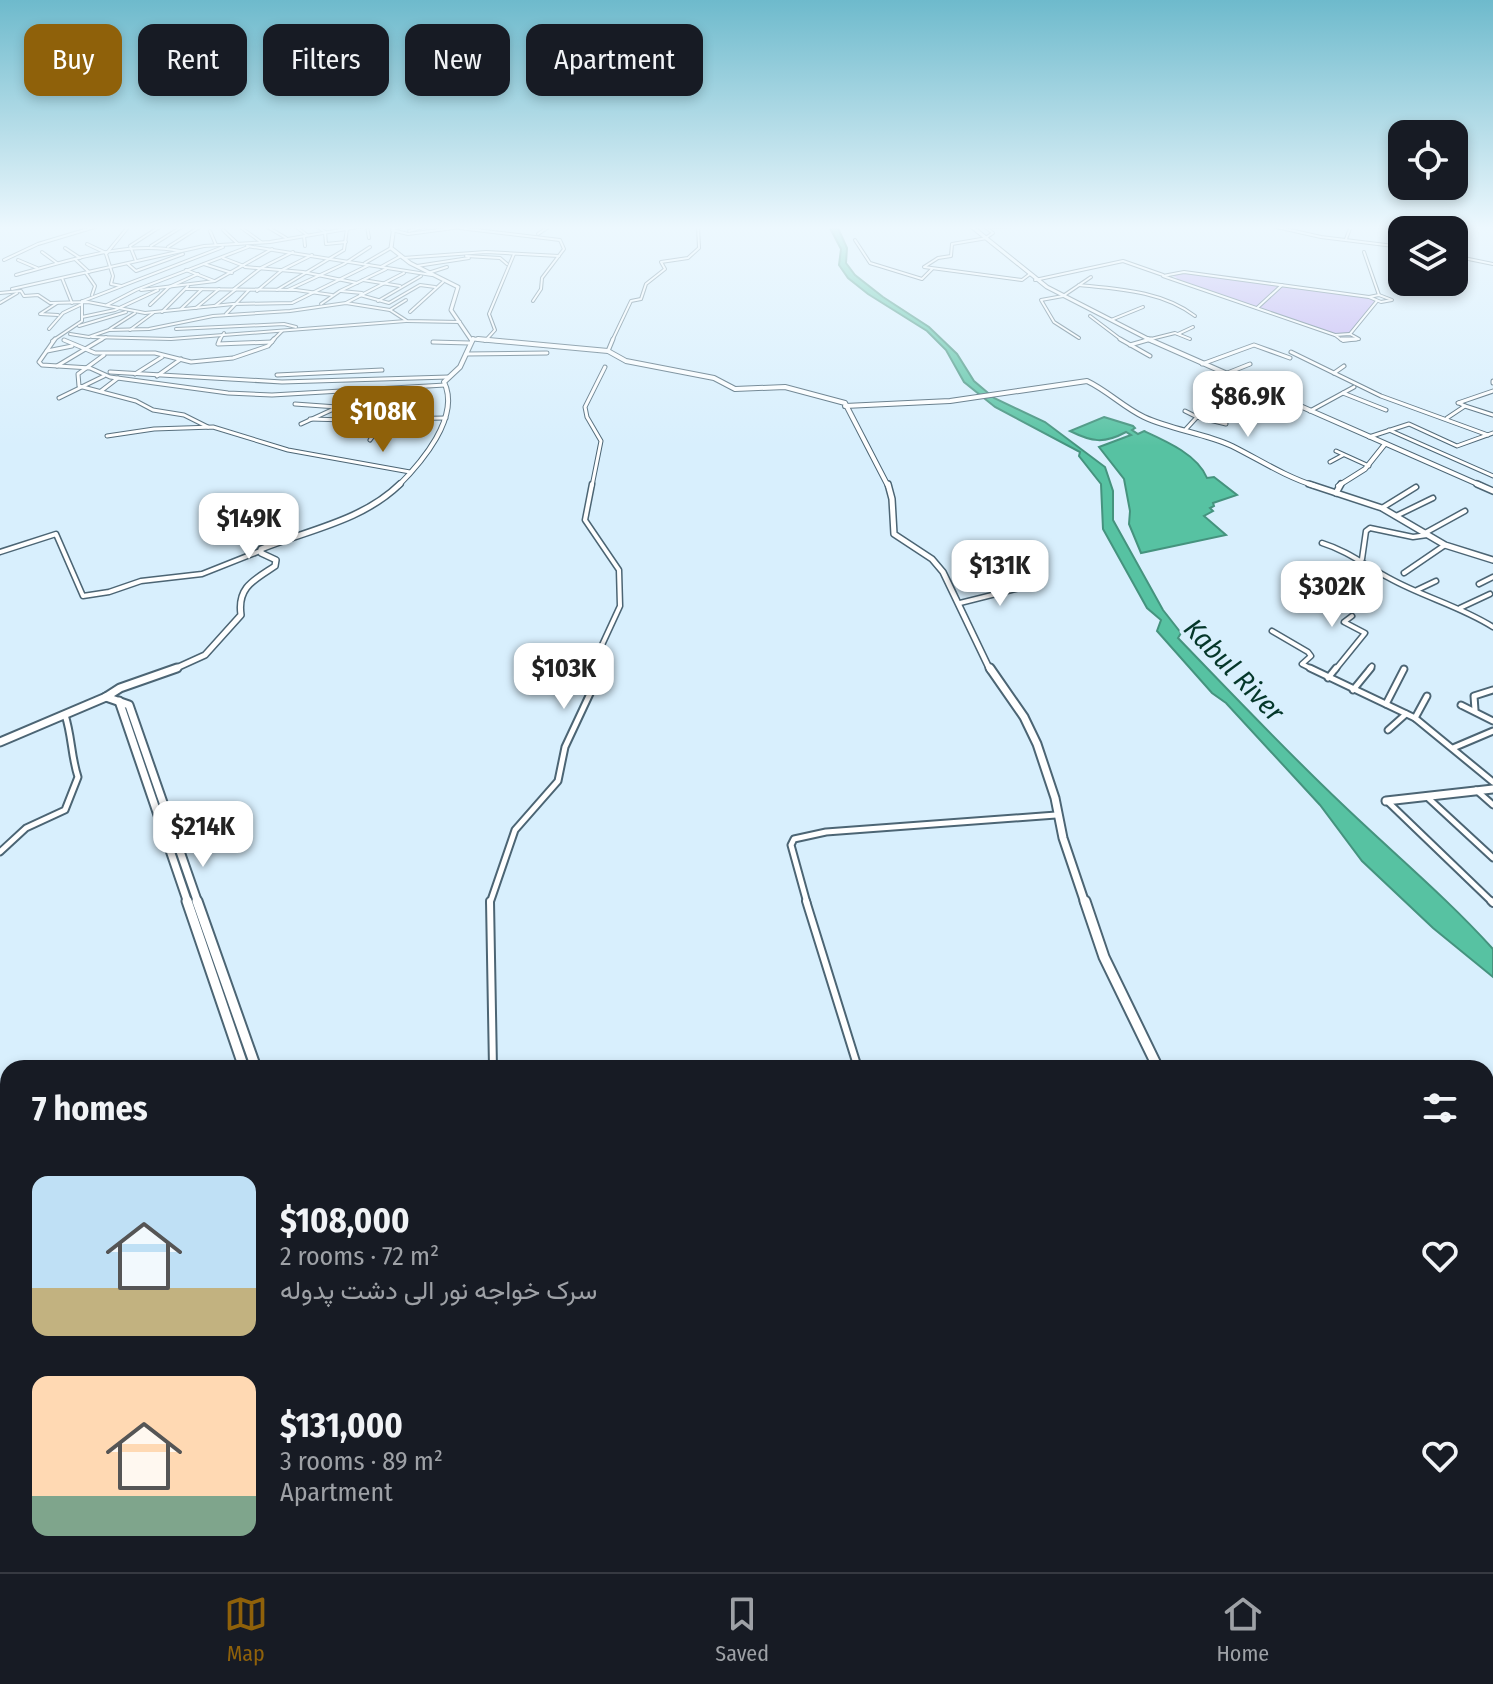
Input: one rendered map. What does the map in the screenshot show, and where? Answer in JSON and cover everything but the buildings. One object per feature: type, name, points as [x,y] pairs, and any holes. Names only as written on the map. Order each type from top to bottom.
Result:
[{"type":"main road","points":[[455,299],[451,310],[471,341]]},
{"type":"main road","points":[[1070,299],[1224,375],[1493,491]]},
{"type":"main road","points":[[471,341],[551,344],[608,351],[626,361],[714,378],[735,389],[785,387],[840,400],[886,479],[892,499],[894,534],[938,565],[960,603],[995,679],[1024,717],[1037,744],[1055,798],[1056,815],[1104,957],[1154,1060]]},
{"type":"main road","points":[[260,551],[283,540],[347,520],[393,490],[410,472],[446,418],[450,392],[445,385],[448,377],[456,373],[471,341]]},
{"type":"main road","points":[[845,406],[994,396],[1084,382],[1111,393],[1145,418],[1230,445],[1303,484],[1382,508],[1445,545],[1493,560]]},
{"type":"main road","points":[[1336,493],[1340,490],[1337,487],[1369,466],[1385,444]]},
{"type":"main road","points":[[0,742],[106,697],[120,688],[205,655],[241,615],[239,602],[244,587],[275,566],[274,558],[260,551]]},
{"type":"main road","points":[[106,697],[129,705],[253,1060]]},
{"type":"main road","points":[[119,701],[241,1060]]},
{"type":"main road","points":[[1386,801],[1493,789]]},
{"type":"street","points":[[43,299],[57,303],[107,305],[127,312]]},
{"type":"street","points":[[49,329],[59,315],[88,299]]},
{"type":"street","points":[[107,305],[117,299]]},
{"type":"street","points":[[81,317],[119,309],[138,299]]},
{"type":"street","points":[[150,305],[157,299]]},
{"type":"street","points":[[162,312],[175,299]]},
{"type":"street","points":[[180,310],[191,299]]},
{"type":"street","points":[[196,308],[206,299]]},
{"type":"street","points":[[214,306],[222,299]]},
{"type":"street","points":[[225,315],[238,299]]},
{"type":"street","points":[[250,304],[253,299]]},
{"type":"street","points":[[264,305],[269,299]]},
{"type":"street","points":[[281,304],[286,299]]},
{"type":"street","points":[[77,326],[127,312],[153,313],[233,304],[281,304],[298,299]]},
{"type":"street","points":[[319,305],[326,299]]},
{"type":"street","points":[[346,303],[352,299]]},
{"type":"street","points":[[374,299],[389,303],[395,299]]},
{"type":"street","points":[[410,312],[423,299]]},
{"type":"street","points":[[485,341],[495,330],[489,314],[500,299]]},
{"type":"street","points":[[608,351],[631,301],[639,299]]},
{"type":"street","points":[[1045,299],[1041,300],[1054,322],[1079,338]]},
{"type":"street","points":[[1159,299],[1190,311],[1195,316]]},
{"type":"street","points":[[1232,299],[1335,335],[1343,341],[1358,341],[1350,334],[1335,335]]},
{"type":"street","points":[[1257,308],[1266,299]]},
{"type":"street","points":[[1374,299],[1391,301],[1388,299]]},
{"type":"street","points":[[390,310],[406,300]]},
{"type":"street","points":[[1350,334],[1377,301]]},
{"type":"street","points":[[57,303],[40,314],[59,315]]},
{"type":"street","points":[[69,333],[81,317],[82,303]]},
{"type":"street","points":[[109,330],[346,303],[390,310],[407,321]]},
{"type":"street","points":[[1111,320],[1143,307]]},
{"type":"street","points":[[92,337],[136,312]]},
{"type":"street","points":[[129,330],[153,313]]},
{"type":"street","points":[[1090,316],[1150,356]]},
{"type":"street","points":[[445,385],[272,395],[228,393],[105,376],[90,368],[48,367],[39,362],[55,336],[69,333],[92,337],[171,339],[407,321],[460,322]]},
{"type":"street","points":[[171,339],[180,322]]},
{"type":"street","points":[[176,329],[284,324],[305,329]]},
{"type":"street","points":[[228,326],[218,344],[273,342]]},
{"type":"street","points":[[1130,345],[1178,334],[1193,327]]},
{"type":"street","points":[[64,340],[84,352],[104,355],[131,351],[155,353],[162,357],[199,362],[233,358],[273,342],[283,330]]},
{"type":"street","points":[[1178,334],[1190,339]]},
{"type":"street","points":[[56,366],[106,337]]},
{"type":"street","points":[[131,351],[143,338]]},
{"type":"street","points":[[433,342],[471,341]]},
{"type":"street","points":[[541,359],[551,344]]},
{"type":"street","points":[[1201,364],[1254,345],[1290,358]]},
{"type":"street","points":[[46,351],[72,346]]},
{"type":"street","points":[[1291,352],[1381,396],[1491,434]]},
{"type":"street","points":[[466,354],[547,353]]},
{"type":"street","points":[[81,388],[76,379],[104,355]]},
{"type":"street","points":[[501,364],[508,355]]},
{"type":"street","points":[[127,379],[162,357]]},
{"type":"street","points":[[157,376],[182,359]]},
{"type":"street","points":[[1224,375],[1250,364]]},
{"type":"street","points":[[380,377],[386,365]]},
{"type":"street","points":[[1334,373],[1344,366]]},
{"type":"street","points":[[493,1060],[490,902],[515,830],[558,781],[565,747],[583,705],[599,679],[604,661],[602,645],[620,606],[619,570],[585,520],[601,441],[586,413],[586,407],[593,384],[605,367]]},
{"type":"street","points":[[277,375],[382,370]]},
{"type":"street","points":[[110,372],[282,382],[448,377]]},
{"type":"street","points":[[59,398],[105,376]]},
{"type":"street","points":[[101,391],[118,378]]},
{"type":"street","points":[[1310,411],[1354,387]]},
{"type":"street","points":[[81,388],[136,401],[153,410],[193,418],[208,427],[288,450],[410,472]]},
{"type":"street","points":[[301,424],[338,407],[359,402],[361,396],[336,391]]},
{"type":"street","points":[[1493,391],[1458,403],[1493,415]]},
{"type":"street","points":[[1343,393],[1386,410]]},
{"type":"street","points":[[295,404],[338,407]]},
{"type":"street","points":[[1447,418],[1465,406]]},
{"type":"street","points":[[1185,411],[1226,424]]},
{"type":"street","points":[[1186,429],[1197,417]]},
{"type":"street","points":[[310,419],[383,421],[446,418]]},
{"type":"street","points":[[370,440],[383,421]]},
{"type":"street","points":[[1369,437],[1409,424],[1457,446],[1491,434]]},
{"type":"street","points":[[107,436],[135,430],[208,427]]},
{"type":"street","points":[[1388,429],[1493,476]]},
{"type":"street","points":[[1336,451],[1369,466]]},
{"type":"street","points":[[1330,462],[1343,454]]},
{"type":"street","points":[[1382,508],[1416,487]]},
{"type":"street","points":[[1396,516],[1433,498]]},
{"type":"street","points":[[1362,559],[1366,531],[1370,528],[1413,537],[1427,534],[1465,511]]},
{"type":"street","points":[[0,552],[56,534],[69,571],[83,596],[109,592],[141,581],[202,574],[260,551]]},
{"type":"street","points":[[1322,543],[1362,559],[1390,579],[1493,627]]},
{"type":"street","points":[[1404,573],[1445,545]]},
{"type":"street","points":[[1479,584],[1493,577]]},
{"type":"street","points":[[1416,590],[1436,581]]},
{"type":"street","points":[[960,603],[1032,585]]},
{"type":"street","points":[[1459,609],[1490,594]]},
{"type":"street","points":[[1328,678],[1365,633],[1344,622],[1352,616]]},
{"type":"street","points":[[1272,631],[1308,652],[1311,656],[1302,664],[1415,718],[1493,782]]},
{"type":"street","points":[[1353,690],[1372,666]]},
{"type":"street","points":[[1386,704],[1404,669]]},
{"type":"street","points":[[1475,710],[1474,696],[1493,690]]},
{"type":"street","points":[[1415,718],[1427,696]]},
{"type":"street","points":[[1461,705],[1493,721]]},
{"type":"street","points":[[1388,730],[1406,714]]},
{"type":"street","points":[[0,852],[26,828],[65,810],[78,777],[72,760],[72,735],[65,715]]},
{"type":"street","points":[[1453,748],[1493,731]]},
{"type":"street","points":[[1475,789],[1493,805]]},
{"type":"street","points":[[1425,795],[1493,858]]},
{"type":"street","points":[[1386,801],[1493,903]]},
{"type":"street","points":[[855,1060],[816,937],[791,845],[794,839],[826,832],[1056,815]]},
{"type":"shaded area","points":[[877,299],[887,299],[929,327],[957,354],[974,381],[994,398],[1045,422],[1105,467],[1113,491],[1113,520],[1163,610],[1181,633],[1178,638],[1300,764],[1493,949],[1493,977],[1433,928],[1362,861],[1320,805],[1157,631],[1161,620],[1147,608],[1103,529],[1101,484],[1079,456],[1080,452],[995,407],[964,382],[946,350],[927,331]]},
{"type":"shaded area","points":[[1231,299],[1377,301],[1350,334],[1335,335]]},
{"type":"shaded area","points":[[1104,417],[1133,426],[1135,428],[1132,430],[1138,434],[1144,431],[1171,444],[1196,462],[1207,478],[1214,477],[1237,495],[1213,503],[1214,506],[1210,508],[1213,511],[1204,516],[1226,535],[1141,553],[1129,524],[1130,511],[1124,479],[1099,447],[1131,435],[1126,432],[1098,440],[1070,431]]},
{"type":"water label","name":"Kabul River","points":[[1234,670]]}]
